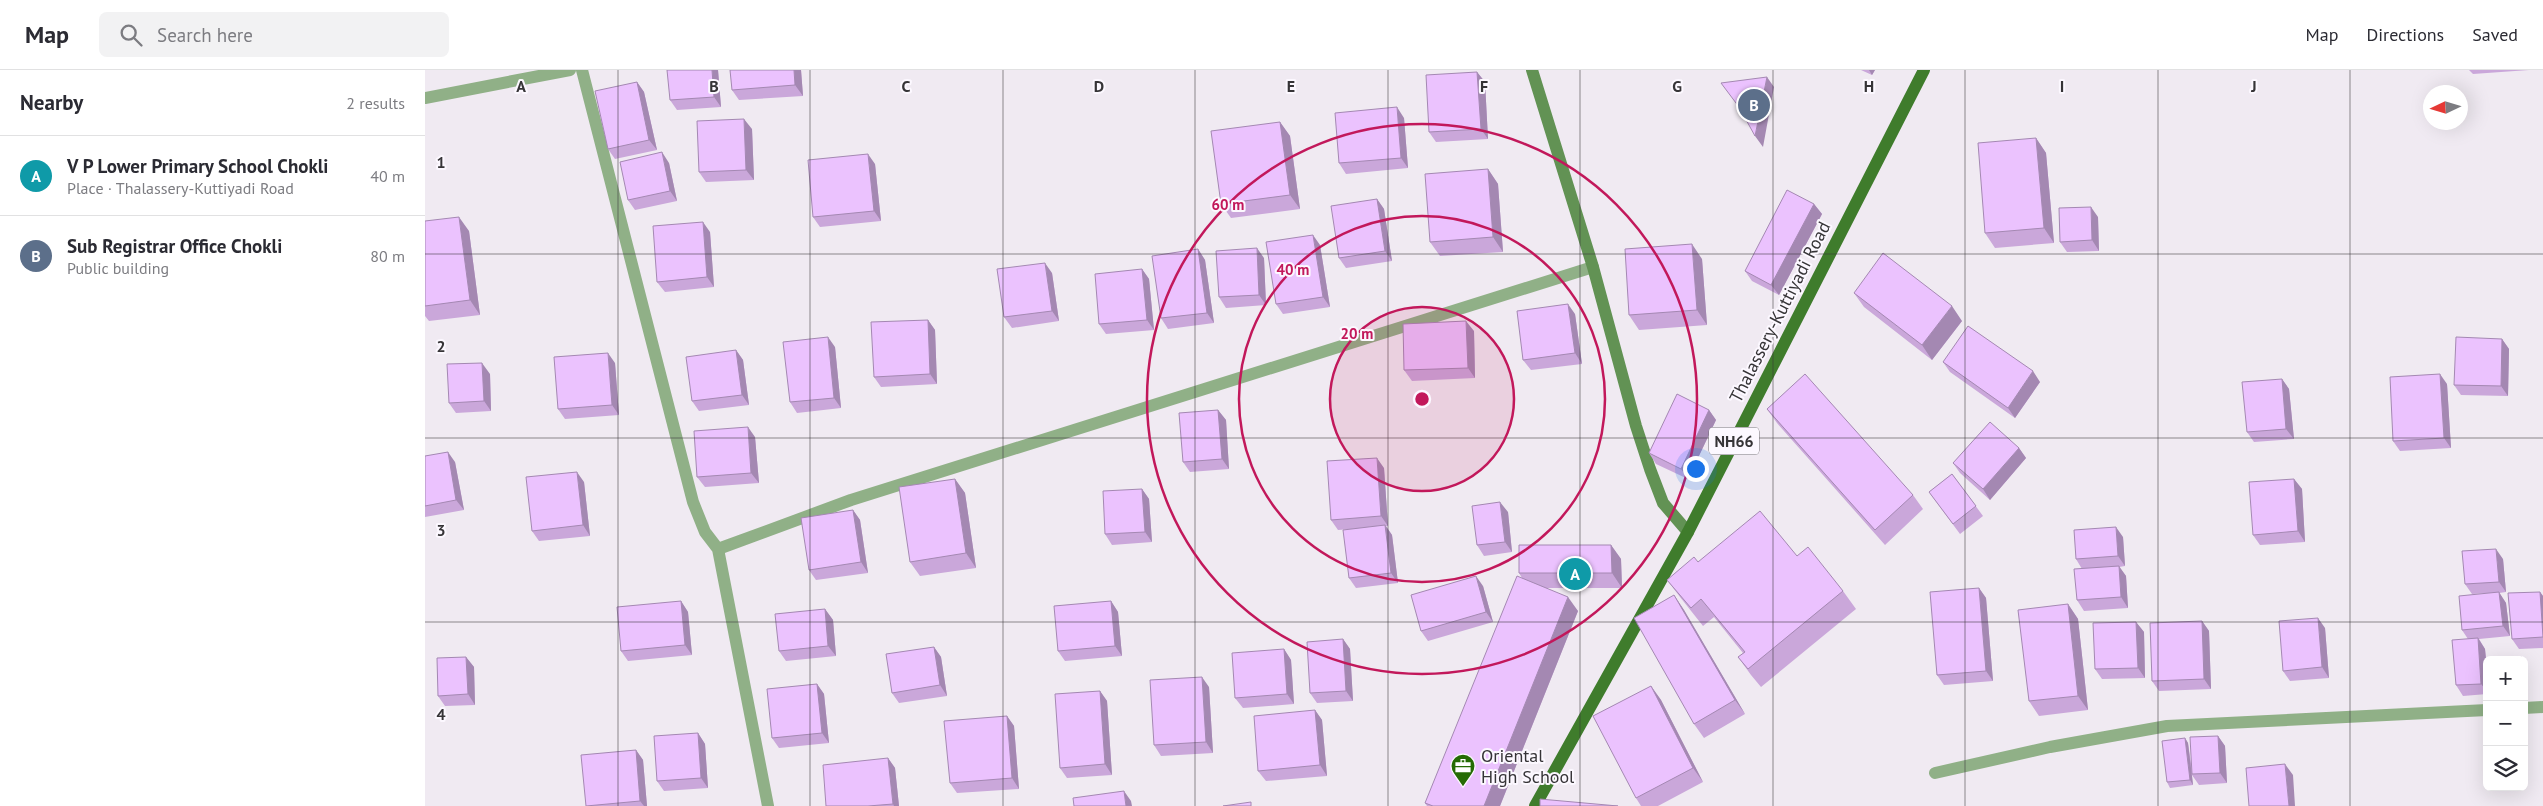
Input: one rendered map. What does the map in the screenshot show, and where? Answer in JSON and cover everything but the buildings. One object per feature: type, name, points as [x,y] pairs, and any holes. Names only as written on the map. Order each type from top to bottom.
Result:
[{"type":"main road","points":[[1532,70],[1593,267],[1650,470],[1663,503],[1687,532]]},
{"type":"main road","name":"Thalassery-Kuttiyadi Road","points":[[1535,806],[1687,532],[1924,70]]},
{"type":"street","points":[[425,98],[569,70]]},
{"type":"street","points":[[583,70],[693,502],[705,532],[719,549],[768,806]]},
{"type":"street","points":[[719,549],[851,500],[1593,267]]},
{"type":"street","points":[[2528,708],[2543,707]]},
{"type":"street","points":[[1935,773],[2050,746],[2167,726],[2483,710]]},
{"type":"place","name":"Sub Registrar Office Chokli","points":[[1754,105]]},
{"type":"place","name":"V P Lower Primary School Chokli","points":[[1575,574]]},
{"type":"place","name":"Oriental High School","points":[[1463,787]]}]
